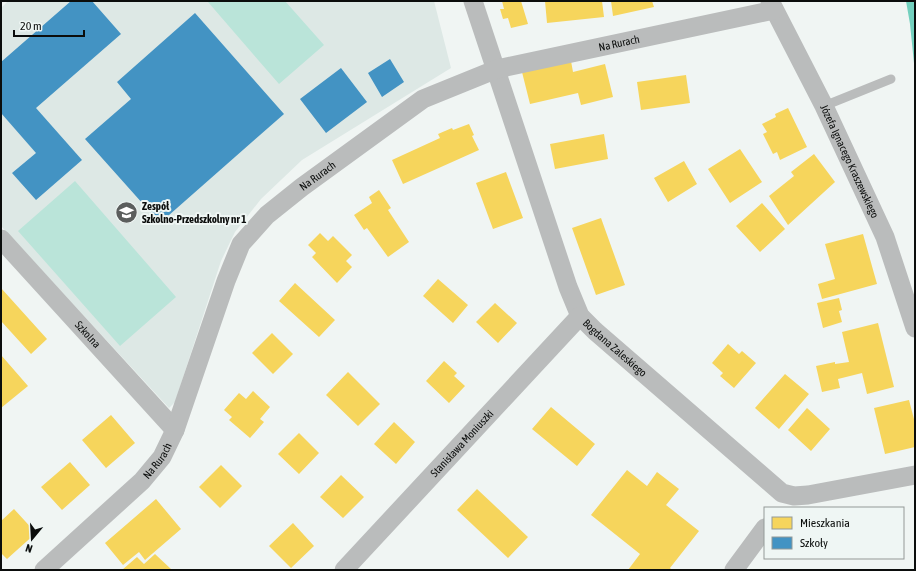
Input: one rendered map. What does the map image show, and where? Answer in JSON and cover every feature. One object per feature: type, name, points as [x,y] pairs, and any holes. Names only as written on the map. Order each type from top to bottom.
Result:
[{"type":"street","name":"Bogdana Zaleskiego","points":[[473,1],[497,69],[568,287],[580,316],[595,331],[782,493],[784,501],[794,496],[808,495],[915,475]]},
{"type":"street","name":"Na Rurach","points":[[44,570],[142,481],[162,457],[176,430],[226,281],[241,244],[267,215],[302,187],[422,99],[497,69],[772,5]]},
{"type":"street","name":"Józefa Ignacego Kraszewskiego","points":[[772,5],[824,106],[885,237],[915,328]]},
{"type":"street","name":"Szkolna","points":[[1,239],[176,430]]},
{"type":"street","name":"Stanisława Moniuszki","points":[[344,570],[580,316]]},
{"type":"street","points":[[734,570],[764,529]]},
{"type":"lane","points":[[824,106],[890,80]]},
{"type":"shaded area","name":"Zespół Szkolno-Przedszkolny nr 1","points":[[8,1],[434,1],[451,68],[302,160],[261,199],[235,232],[221,261],[175,402],[169,408],[1,226],[1,8]]},
{"type":"shaded area","points":[[285,1],[324,45],[279,84],[208,2]]},
{"type":"shaded area","points":[[906,1],[915,1],[915,73],[910,24]]},
{"type":"shaded area","points":[[75,181],[176,297],[120,346],[18,231]]},
{"type":"building: Mieszkania","points":[[502,1],[521,1],[528,24],[511,28],[508,18],[503,19],[500,9],[504,9]]},
{"type":"building: Mieszkania","points":[[545,1],[602,1],[604,17],[547,23]]},
{"type":"building: Mieszkania","points":[[611,1],[652,1],[654,7],[613,16]]},
{"type":"building: Mieszkania","points":[[571,61],[573,72],[605,64],[613,97],[581,105],[578,93],[530,104],[522,72]]},
{"type":"building: Mieszkania","points":[[686,75],[690,103],[641,110],[637,82]]},
{"type":"building: Mieszkania","points":[[788,108],[807,147],[780,160],[777,152],[773,154],[763,134],[767,132],[762,124],[776,117],[775,114]]},
{"type":"building: Mieszkania","points":[[469,124],[474,135],[472,136],[479,150],[403,184],[392,160],[440,138],[438,134],[452,128],[453,130]]},
{"type":"building: Mieszkania","points":[[604,134],[608,159],[555,169],[550,144]]},
{"type":"building: Mieszkania","points":[[740,149],[762,182],[730,203],[708,169]]},
{"type":"building: Mieszkania","points":[[814,154],[835,182],[788,225],[769,196],[794,176],[791,172]]},
{"type":"building: Mieszkania","points":[[684,161],[697,184],[668,202],[654,178]]},
{"type":"building: Mieszkania","points":[[506,172],[523,218],[493,229],[476,183]]},
{"type":"building: Mieszkania","points":[[379,190],[391,208],[388,210],[409,242],[388,257],[367,228],[364,230],[354,215],[372,203],[369,197]]},
{"type":"building: Mieszkania","points":[[762,203],[785,229],[760,252],[736,226]]},
{"type":"building: Mieszkania","points":[[601,218],[625,285],[596,295],[572,228]]},
{"type":"building: Mieszkania","points":[[320,233],[328,241],[333,236],[352,255],[346,261],[352,267],[337,283],[312,257],[316,253],[308,245]]},
{"type":"building: Mieszkania","points":[[863,234],[877,284],[822,299],[818,284],[835,279],[825,244]]},
{"type":"building: Mieszkania","points":[[438,279],[468,305],[453,323],[423,296]]},
{"type":"building: Mieszkania","points":[[295,283],[335,320],[319,337],[279,301]]},
{"type":"building: Mieszkania","points":[[1,288],[47,339],[31,354],[1,321]]},
{"type":"building: Mieszkania","points":[[839,298],[842,310],[839,311],[842,322],[823,328],[817,303]]},
{"type":"building: Mieszkania","points":[[495,303],[517,323],[498,343],[476,322]]},
{"type":"building: Mieszkania","points":[[878,323],[894,387],[867,394],[862,373],[838,379],[840,388],[822,392],[816,366],[835,362],[835,364],[849,362],[842,332]]},
{"type":"building: Mieszkania","points":[[272,333],[293,354],[273,374],[252,353]]},
{"type":"building: Mieszkania","points":[[728,344],[739,354],[742,351],[756,363],[734,388],[720,376],[723,373],[712,363]]},
{"type":"building: Mieszkania","points":[[1,355],[28,386],[1,408]]},
{"type":"building: Mieszkania","points":[[444,361],[457,373],[454,376],[465,386],[449,403],[426,381]]},
{"type":"building: Mieszkania","points":[[348,372],[380,404],[358,426],[326,395]]},
{"type":"building: Mieszkania","points":[[785,374],[809,394],[779,429],[755,408]]},
{"type":"building: Mieszkania","points":[[253,391],[270,407],[260,419],[264,422],[250,438],[229,420],[232,417],[224,410],[239,393],[246,399]]},
{"type":"building: Mieszkania","points":[[909,400],[915,423],[915,447],[885,454],[874,408]]},
{"type":"building: Mieszkania","points":[[551,407],[595,444],[577,466],[532,429]]},
{"type":"building: Mieszkania","points":[[807,408],[830,429],[811,451],[788,430]]},
{"type":"building: Mieszkania","points":[[111,415],[135,443],[106,468],[82,440]]},
{"type":"building: Mieszkania","points":[[394,422],[415,442],[396,464],[374,444]]},
{"type":"building: Mieszkania","points":[[299,433],[319,453],[299,474],[278,454]]},
{"type":"building: Mieszkania","points":[[70,462],[90,485],[62,510],[41,487]]},
{"type":"building: Mieszkania","points":[[221,465],[242,486],[220,508],[199,487]]},
{"type":"building: Mieszkania","points":[[627,470],[647,486],[657,472],[679,489],[666,505],[699,531],[670,568],[672,570],[628,570],[640,554],[591,515]]},
{"type":"building: Mieszkania","points":[[341,475],[364,497],[343,518],[320,497]]},
{"type":"building: Mieszkania","points":[[477,489],[528,537],[508,558],[457,510]]},
{"type":"building: Mieszkania","points":[[156,499],[181,529],[145,560],[139,552],[123,565],[105,543]]},
{"type":"building: Mieszkania","points":[[14,509],[36,533],[7,559],[1,553],[1,521]]},
{"type":"building: Mieszkania","points":[[293,523],[314,546],[291,568],[269,546]]},
{"type":"building: Mieszkania","points":[[155,554],[172,570],[122,570],[137,557],[144,564]]},
{"type":"building: Szkoły","points":[[71,1],[92,1],[121,34],[36,108],[82,160],[36,200],[12,173],[36,153],[1,113],[1,62]]},
{"type":"building: Szkoły","points":[[195,13],[284,114],[160,223],[85,139],[131,99],[117,82]]},
{"type":"building: Szkoły","points":[[390,59],[404,82],[382,97],[368,73]]},
{"type":"building: Szkoły","points":[[341,68],[367,102],[326,133],[300,99]]},
{"type":"place","name":"Zespół Szkolno-Przedszkolny nr 1","points":[[126,212]]}]
